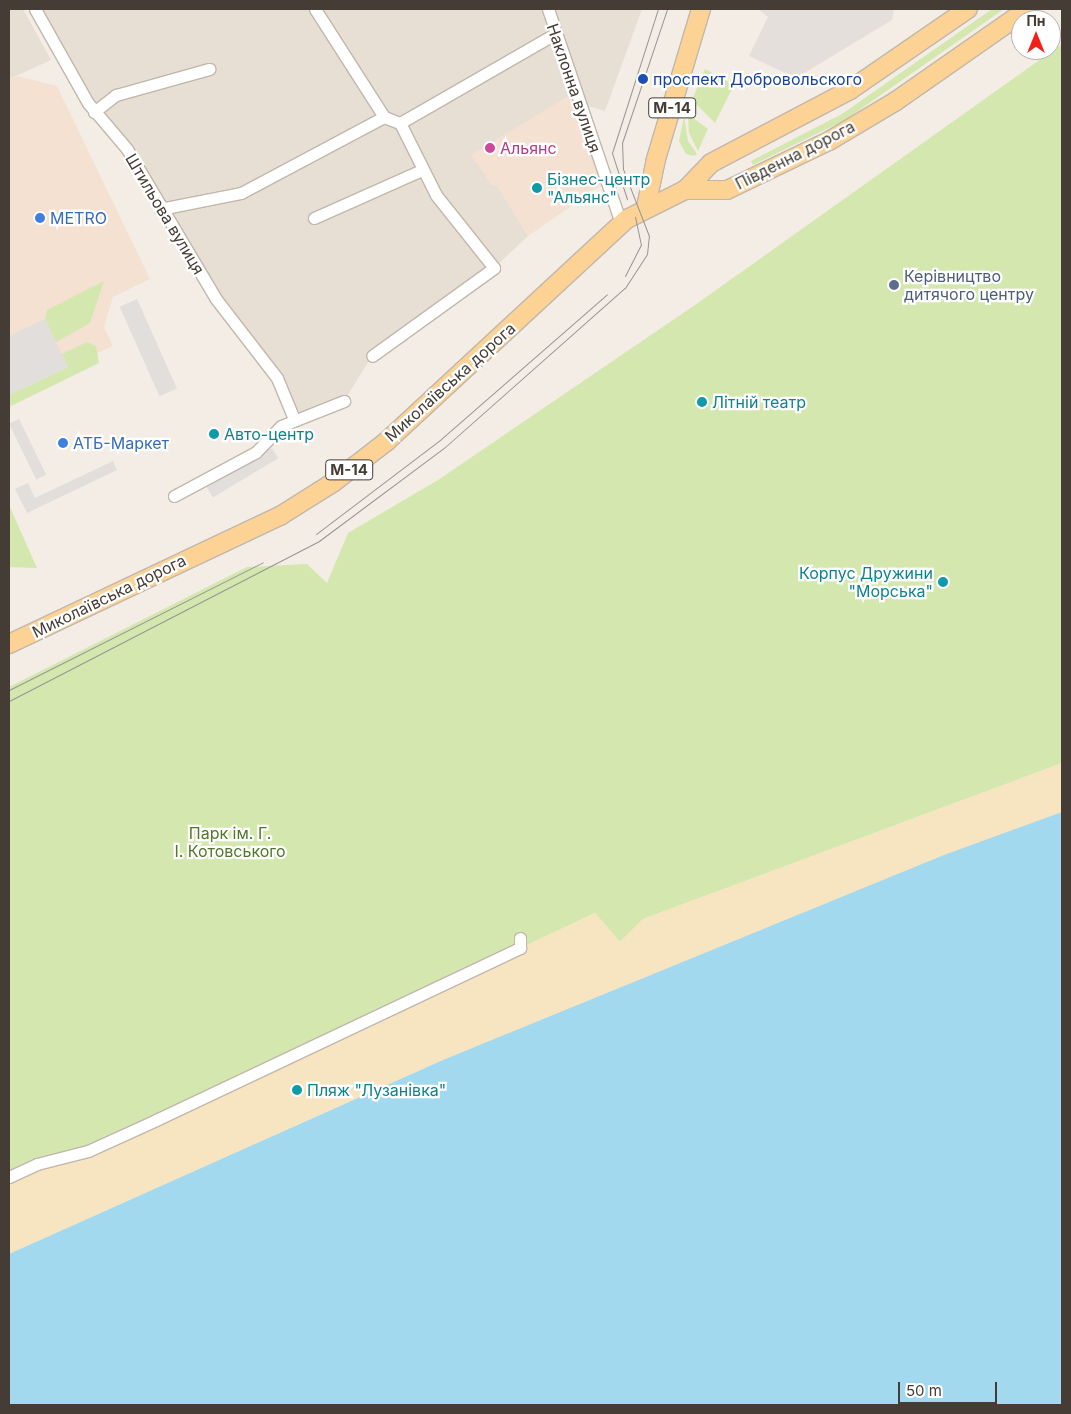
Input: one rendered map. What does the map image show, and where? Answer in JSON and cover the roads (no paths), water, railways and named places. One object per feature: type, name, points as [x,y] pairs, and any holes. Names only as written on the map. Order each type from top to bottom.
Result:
[{"type":"main road","name":"М-14","points":[[646,208],[656,159],[701,9]]},
{"type":"main road","name":"Південна дорога","points":[[685,190],[711,164],[850,90],[968,9]]},
{"type":"main road","name":"Південна дорога","points":[[685,190],[728,190],[829,141],[896,102],[1028,9]]},
{"type":"main road","name":"Миколаївська дорога","points":[[9,644],[280,516],[334,482],[387,441],[621,224],[646,208],[685,190]]},
{"type":"street","name":"Штильова вулиця","points":[[35,9],[94,112],[127,149],[160,209],[216,299],[277,378],[294,419]]},
{"type":"street","points":[[315,9],[384,117],[400,123],[436,195],[494,268],[372,356]]},
{"type":"street","name":"Наклонна вулиця","points":[[548,9],[621,224]]},
{"type":"street","points":[[400,123],[555,34]]},
{"type":"street","points":[[94,112],[116,95],[209,69]]},
{"type":"street","points":[[160,209],[242,193],[384,117]]},
{"type":"street","points":[[314,218],[422,170]]},
{"type":"street","points":[[174,496],[256,452],[270,435],[294,419],[344,401]]},
{"type":"street","points":[[9,1177],[37,1164],[88,1151],[156,1120],[520,948],[520,938]]},
{"type":"water","points":[[1062,812],[1062,1405],[9,1405],[9,1254],[443,1060],[944,855]]},
{"type":"tram line","points":[[627,199],[612,153],[658,9]]},
{"type":"tram line","points":[[9,701],[319,541],[445,447],[625,288],[647,254],[649,236],[623,169],[622,143],[667,9]]},
{"type":"tram line","points":[[625,276],[641,245],[635,217]]},
{"type":"tram line","points":[[316,534],[441,439],[607,294]]},
{"type":"tram line","points":[[9,690],[263,562]]},
{"type":"place","name":"проспект Добровольского","points":[[643,79]]},
{"type":"place","name":"Альянс","points":[[490,148]]},
{"type":"place","name":"Бізнес-центр \"Альянс\"","points":[[537,188]]},
{"type":"place","name":"METRO","points":[[40,218]]},
{"type":"place","name":"Керівництво дитячого центру","points":[[894,285]]},
{"type":"place","name":"Літній театр","points":[[702,402]]},
{"type":"place","name":"Авто-центр","points":[[214,434]]},
{"type":"place","name":"АТБ-Маркет","points":[[63,443]]},
{"type":"place","name":"Корпус Дружини \"Морська\"","points":[[943,582]]},
{"type":"place","name":"Пляж \"Лузанівка\"","points":[[297,1090]]},
{"type":"park label","name":"Парк ім. Г. І. Котовського","points":[[230,842]]}]
